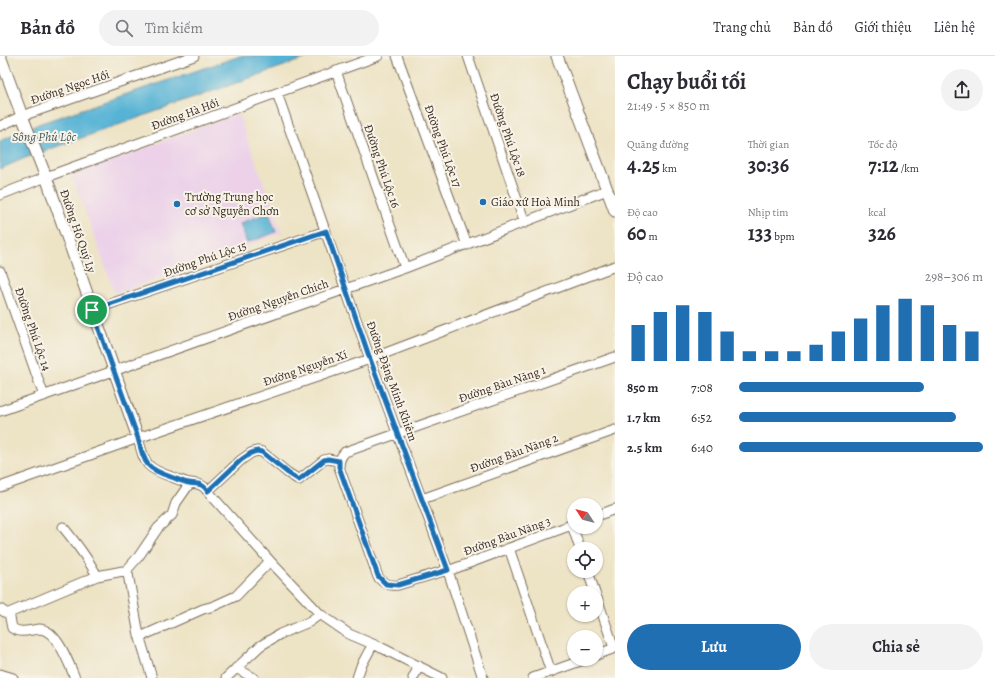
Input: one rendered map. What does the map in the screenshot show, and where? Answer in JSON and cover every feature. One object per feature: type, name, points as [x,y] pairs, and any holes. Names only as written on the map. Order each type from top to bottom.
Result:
[{"type":"street","name":"Đường Hồ Quý Ly","points":[[0,56],[23,121],[46,177],[138,438]]},
{"type":"street","name":"Đường Ngọc Hồi","points":[[0,126],[23,121],[194,56]]},
{"type":"street","name":"Đường Hà Hồi","points":[[0,195],[378,56]]},
{"type":"street","name":"Đường Phú Lộc 17","points":[[397,56],[467,245]]},
{"type":"street","name":"Đường Phú Lộc 18","points":[[468,56],[525,223]]},
{"type":"street","points":[[557,56],[615,211]]},
{"type":"street","name":"Đường Phú Lộc 16","points":[[336,71],[405,268]]},
{"type":"street","name":"Đường Đặng Minh Khiêm","points":[[277,93],[370,359],[448,570],[483,678]]},
{"type":"street","name":"Đường Nguyễn Chích","points":[[0,412],[405,268],[525,223],[607,190]]},
{"type":"street","name":"Đường Phú Lộc 15","points":[[92,310],[326,231]]},
{"type":"street","name":"Đường Nguyễn Xí","points":[[0,487],[370,359],[615,266]]},
{"type":"street","name":"Đường Phú Lộc 14","points":[[0,271],[44,396]]},
{"type":"street","name":"Đường Bàu Năng 1","points":[[339,461],[345,452],[615,357]]},
{"type":"street","name":"Đường Bàu Năng 2","points":[[422,499],[615,430]]},
{"type":"street","points":[[138,438],[143,457],[146,464],[151,469],[190,483],[200,484],[320,614],[349,634],[373,644],[442,678]]},
{"type":"street","points":[[208,491],[241,460],[254,452],[262,452],[299,480],[324,460],[328,459],[339,461]]},
{"type":"street","name":"Đường Bàu Năng 3","points":[[339,461],[339,467],[378,576],[383,582],[391,586],[448,570],[567,527]]},
{"type":"street","points":[[126,572],[158,528],[172,515],[176,503],[190,483]]},
{"type":"street","points":[[603,513],[615,509]]},
{"type":"street","points":[[63,527],[92,565],[97,576]]},
{"type":"street","points":[[508,548],[551,672]]},
{"type":"street","points":[[140,636],[236,596],[270,561]]},
{"type":"street","points":[[0,609],[9,613],[97,576],[123,571],[126,572]]},
{"type":"street","points":[[126,572],[128,574],[140,636],[152,678]]},
{"type":"street","points":[[9,613],[12,628],[17,631],[24,632],[40,629],[48,631],[53,635],[66,657],[75,678]]},
{"type":"street","points":[[226,678],[260,646],[270,639],[309,622],[320,614]]},
{"type":"street","points":[[603,614],[615,648],[603,652]]},
{"type":"street","points":[[357,678],[361,666],[373,644]]},
{"type":"street","points":[[413,678],[419,666]]},
{"type":"street","points":[[534,678],[567,666]]},
{"type":"street","points":[[236,668],[254,678]]},
{"type":"street","points":[[0,674],[13,678]]},
{"type":"shaded area","name":"Trường Trung học cơ sở Nguyễn Chơn","points":[[238,113],[282,233],[115,294],[72,175]]},
{"type":"water","name":"Sông Phú Lộc","points":[[240,56],[312,56],[25,158],[0,169],[0,141],[41,123]]},
{"type":"water","points":[[269,213],[276,232],[247,243],[240,223]]},
{"type":"place","name":"Giáo xứ Hoà Minh","points":[[483,202]]},
{"type":"place","name":"Trường Trung học cơ sở Nguyễn Chơn","points":[[177,204]]},
{"type":"route","points":[[326,231],[370,359],[448,570],[398,585],[391,586],[383,582],[378,576],[358,523],[339,467],[339,461],[328,459],[324,460],[300,480],[296,480],[262,452],[257,451],[241,460],[208,491],[200,484],[190,483],[151,469],[146,464],[143,457],[138,438],[92,310],[326,231]]}]
